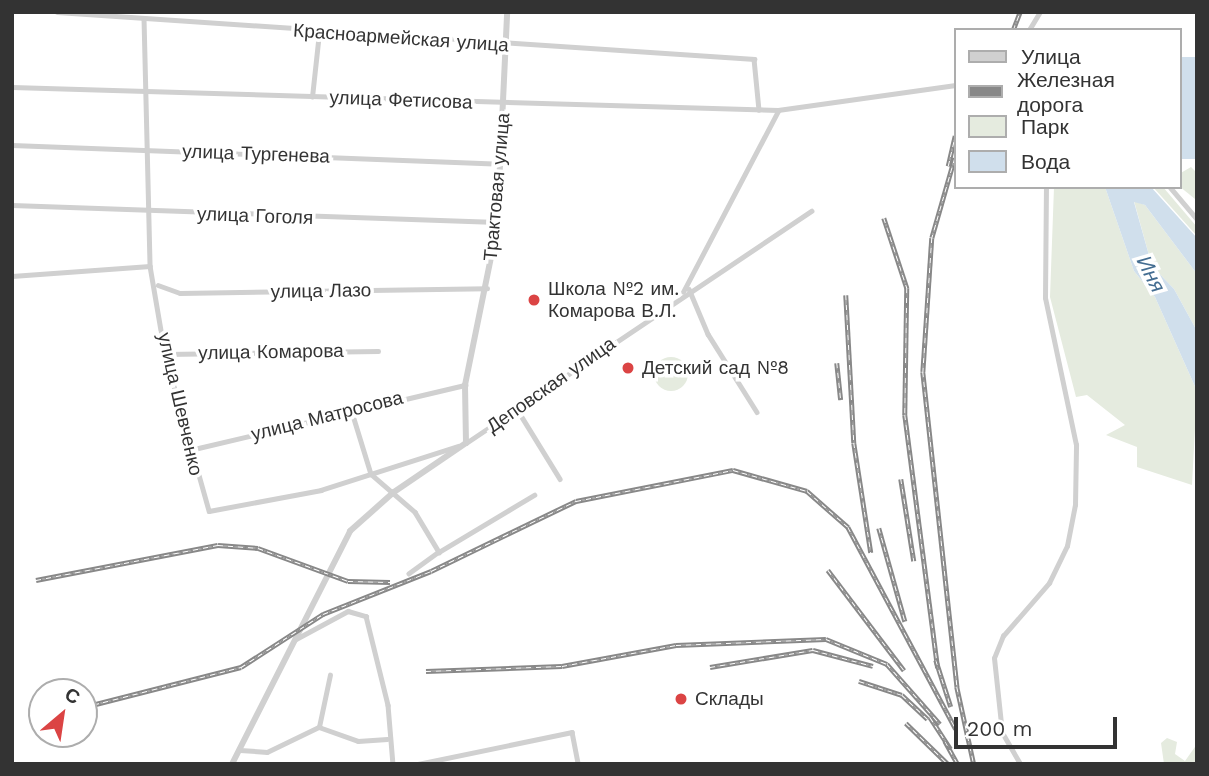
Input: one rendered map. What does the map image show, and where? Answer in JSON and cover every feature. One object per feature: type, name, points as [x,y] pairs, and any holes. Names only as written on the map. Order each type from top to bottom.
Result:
[{"type":"street","name":"Красноармейская улица","points":[[57,12],[506,46],[746,58],[758,66],[759,110]]},
{"type":"street","name":"Трактовая улица","points":[[466,443],[465,385],[487,288],[497,222],[507,12]]},
{"type":"street","points":[[1030,28],[1040,12]]},
{"type":"street","points":[[12,276],[150,266],[150,149],[143,89],[144,18]]},
{"type":"street","points":[[312,97],[319,33]]},
{"type":"street","name":"улица Фетисова","points":[[12,87],[143,89],[504,104],[778,110],[954,85]]},
{"type":"street","points":[[683,293],[778,110]]},
{"type":"street","name":"улица Тургенева","points":[[12,145],[500,164]]},
{"type":"street","points":[[1020,764],[1002,733],[994,658],[1003,636],[1049,583],[1068,546],[1074,505],[1076,446],[1045,298],[1046,189]]},
{"type":"street","points":[[1172,189],[1197,219]]},
{"type":"street","name":"улица Гоголя","points":[[12,205],[497,222]]},
{"type":"street","name":"Деповская улица","points":[[232,764],[350,531],[394,492],[683,293],[811,211]]},
{"type":"street","name":"улица Шевченко","points":[[150,266],[158,284],[165,354],[205,509],[218,511]]},
{"type":"street","name":"улица Лазо","points":[[158,284],[180,293],[487,288]]},
{"type":"street","points":[[689,289],[708,334],[757,412]]},
{"type":"street","name":"улица Комарова","points":[[165,354],[378,351]]},
{"type":"street","name":"улица Матросова","points":[[190,450],[465,385]]},
{"type":"street","points":[[517,409],[560,479]]},
{"type":"street","points":[[351,410],[371,474],[394,492],[439,552]]},
{"type":"street","name":"Деповская улица","points":[[218,511],[371,474],[466,443]]},
{"type":"street","points":[[409,574],[439,552],[534,495]]},
{"type":"street","points":[[295,640],[348,611],[359,612],[373,634],[388,705],[388,739],[393,764]]},
{"type":"street","points":[[319,727],[330,676]]},
{"type":"street","points":[[239,750],[267,752],[319,727],[358,741],[388,739]]},
{"type":"street","points":[[418,764],[572,732],[578,764]]},
{"type":"street","points":[[839,764],[853,764]]},
{"type":"green space","points":[[1191,167],[1197,173],[1195,199],[1181,188],[1181,173]]},
{"type":"green space","points":[[1054,189],[1106,189],[1134,271],[1155,297],[1197,391],[1192,485],[1137,467],[1137,447],[1106,435],[1125,425],[1087,395],[1076,397],[1050,297]]},
{"type":"green space","points":[[1155,189],[1165,189],[1197,227],[1197,236]]},
{"type":"green space","points":[[1134,201],[1145,205],[1197,274],[1197,331],[1174,289],[1152,266]]},
{"type":"green space","points":[[671,357],[683,362],[688,374],[683,386],[671,391],[659,386],[654,374],[659,362]]},
{"type":"green space","points":[[1167,738],[1177,742],[1175,754],[1185,761],[1197,744],[1197,764],[1164,764],[1161,743]]},
{"type":"water","points":[[1181,57],[1197,57],[1197,159],[1181,159]]},
{"type":"water","name":"Иня","points":[[1106,189],[1153,189],[1197,238],[1197,274],[1145,205],[1134,202],[1152,266],[1174,289],[1197,331],[1197,391],[1155,297],[1134,271]]},
{"type":"railway","points":[[1014,28],[1020,12]]},
{"type":"railway","points":[[948,166],[954,140]]},
{"type":"railway","points":[[954,161],[932,238],[923,372],[957,687],[974,764]]},
{"type":"railway","points":[[884,218],[907,288],[905,415],[938,668]]},
{"type":"railway","points":[[846,295],[854,443],[871,553]]},
{"type":"railway","points":[[837,363],[841,400]]},
{"type":"railway","points":[[98,703],[241,667],[323,614],[431,571],[576,501],[733,470],[807,491],[848,527],[956,729]]},
{"type":"railway","points":[[901,479],[914,561]]},
{"type":"railway","points":[[879,528],[905,621]]},
{"type":"railway","points":[[36,580],[218,545],[258,548],[348,581],[390,582]]},
{"type":"railway","points":[[828,570],[904,670]]},
{"type":"railway","points":[[426,671],[562,666],[676,645],[826,639],[887,664],[940,724]]},
{"type":"railway","points":[[710,667],[813,650],[873,666]]},
{"type":"railway","points":[[936,660],[951,707]]},
{"type":"railway","points":[[859,681],[902,695],[928,719]]},
{"type":"railway","points":[[930,717],[951,749]]},
{"type":"railway","points":[[906,723],[948,764]]},
{"type":"railway","points":[[945,741],[958,764]]},
{"type":"place","name":"Школа №2 им. Комарова В.Л.","points":[[534,300]]},
{"type":"place","name":"Детский сад №8","points":[[628,368]]},
{"type":"place","name":"Склады","points":[[681,699]]}]
